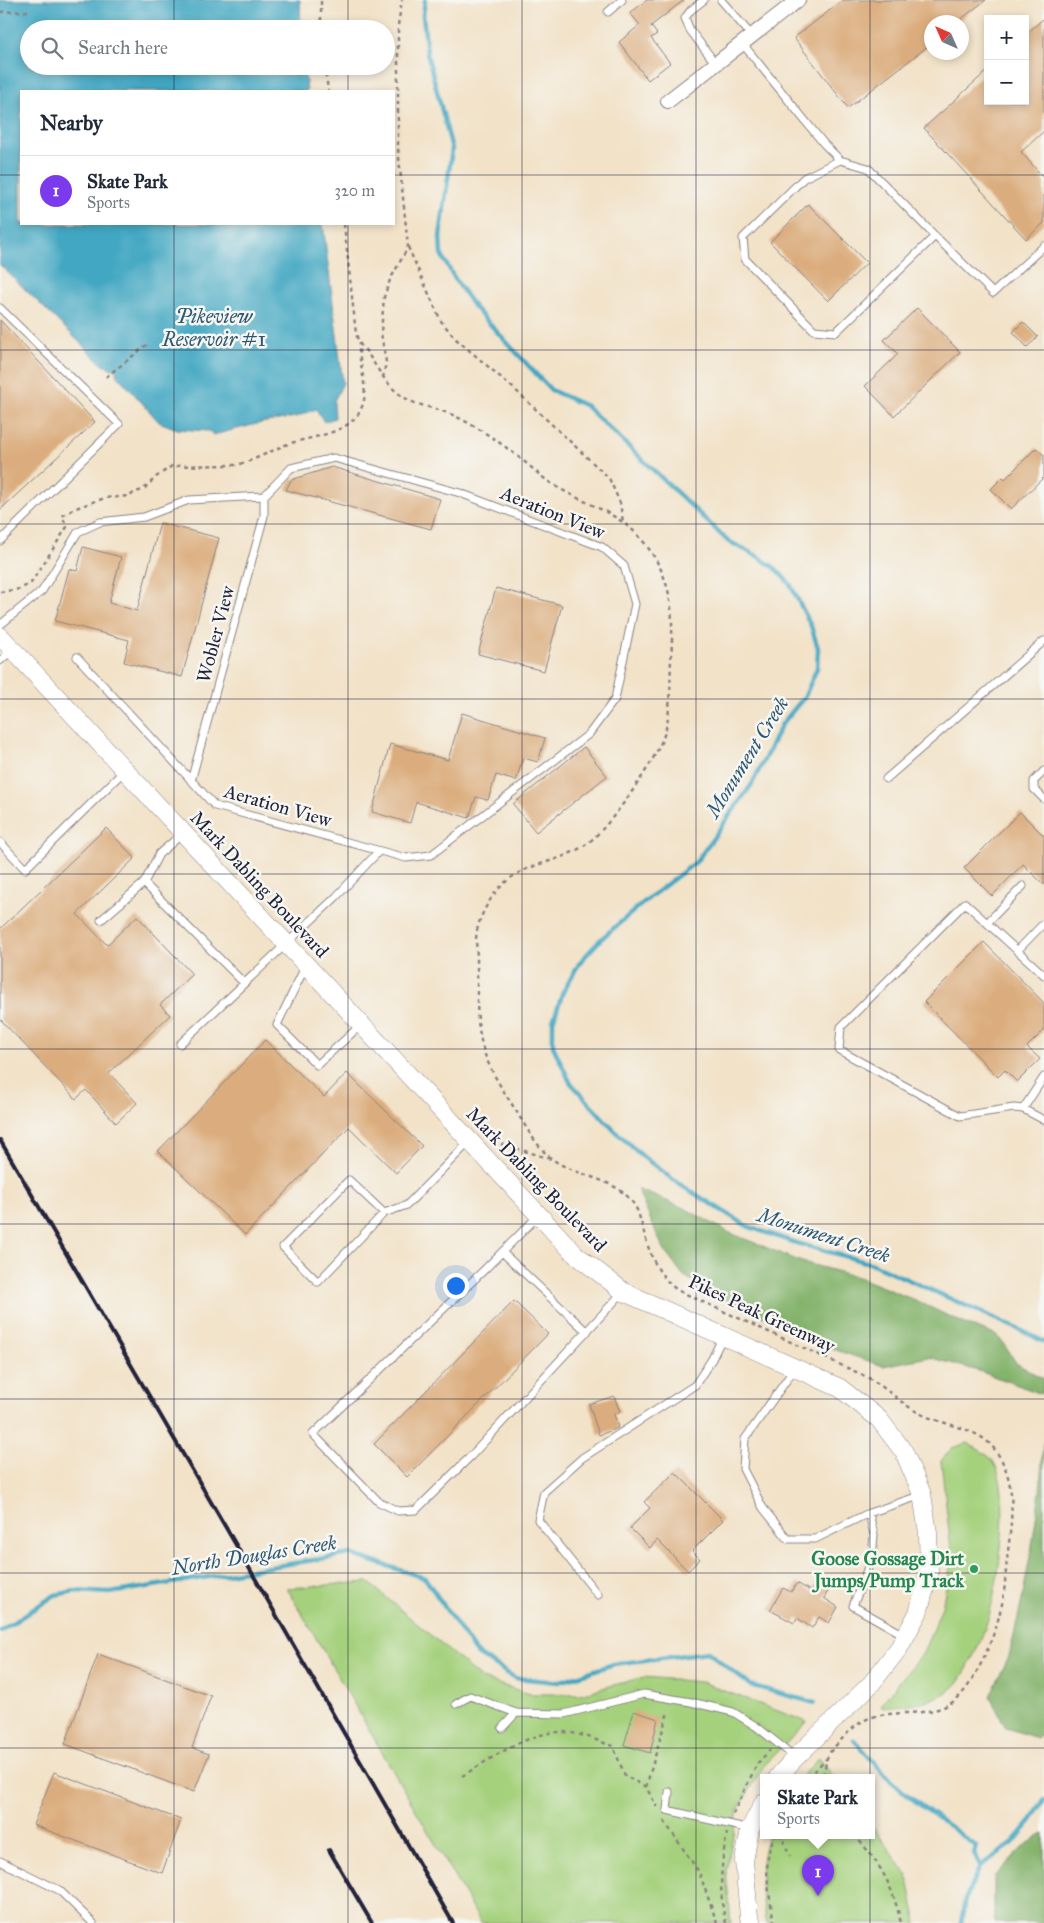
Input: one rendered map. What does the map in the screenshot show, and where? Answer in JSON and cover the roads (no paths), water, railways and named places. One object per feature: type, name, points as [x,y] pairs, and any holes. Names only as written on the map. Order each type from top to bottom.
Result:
[{"type":"street","points":[[668,101],[798,0]]},
{"type":"street","name":"Mark Dabling Boulevard","points":[[0,636],[6,655],[125,770],[575,1254],[624,1292],[840,1388],[879,1419],[904,1452],[922,1494],[928,1533],[929,1574],[918,1613],[899,1648],[871,1684],[781,1774]]},
{"type":"street","points":[[752,1923],[749,1917],[744,1860],[750,1829],[760,1810]]},
{"type":"lane","points":[[608,12],[622,0]]},
{"type":"lane","points":[[704,0],[691,10],[685,18],[690,30],[716,64]]},
{"type":"lane","points":[[721,0],[747,40],[824,144],[840,160],[868,168],[993,293],[1044,246]]},
{"type":"lane","points":[[840,160],[804,178],[743,238],[745,259],[814,330],[836,332],[935,236]]},
{"type":"lane","points":[[0,308],[119,424],[0,541]]},
{"type":"lane","name":"Aeration View","points":[[77,657],[214,806],[406,858],[431,855],[589,734],[615,699],[635,604],[624,566],[602,547],[460,493],[334,458],[291,468],[264,496]]},
{"type":"lane","points":[[0,625],[42,591],[78,532],[100,522],[144,517],[189,500],[264,496]]},
{"type":"lane","name":"Wobler View","points":[[192,781],[264,516],[264,496]]},
{"type":"lane","points":[[886,779],[1044,641]]},
{"type":"lane","points":[[0,842],[25,869],[125,770]]},
{"type":"lane","points":[[1044,771],[1034,781],[1034,789],[1044,799]]},
{"type":"lane","points":[[101,920],[144,883],[159,854],[183,833]]},
{"type":"lane","points":[[180,1044],[336,897],[379,851]]},
{"type":"lane","points":[[144,883],[244,983]]},
{"type":"lane","points":[[987,923],[1023,886]]},
{"type":"lane","points":[[1044,975],[965,903],[841,1027],[839,1050],[960,1116],[1014,1108],[1023,1109],[1044,1120]]},
{"type":"lane","points":[[1017,950],[1044,923]]},
{"type":"lane","points":[[306,964],[277,1025],[317,1065],[362,1024]]},
{"type":"lane","points":[[1023,1109],[1044,1077]]},
{"type":"lane","points":[[384,1214],[349,1180],[283,1247],[318,1282],[384,1214],[407,1205],[470,1140]]},
{"type":"lane","points":[[540,1215],[313,1434],[379,1502],[398,1511],[416,1510],[470,1456],[624,1292]]},
{"type":"lane","points":[[502,1252],[587,1332]]},
{"type":"lane","points":[[598,1595],[538,1520],[544,1492],[582,1458],[695,1385],[712,1360],[723,1336]]},
{"type":"lane","points":[[795,1368],[745,1439],[743,1469],[763,1508],[788,1539],[815,1538],[869,1512],[922,1494]]},
{"type":"lane","points":[[869,1512],[874,1534],[872,1557],[853,1606],[906,1636]]},
{"type":"lane","points":[[456,1704],[470,1696],[516,1713],[564,1714],[644,1694],[733,1712],[757,1727],[795,1758]]},
{"type":"lane","points":[[502,1728],[516,1713]]},
{"type":"lane","points":[[669,1792],[667,1810],[750,1829]]},
{"type":"lane","points":[[0,1861],[59,1890],[92,1923]]},
{"type":"water","name":"Pikeview Reservoir #1","points":[[0,0],[300,0],[301,20],[20,20],[20,75],[305,75],[307,90],[20,90],[20,225],[323,225],[343,383],[334,401],[335,418],[324,422],[316,409],[296,417],[261,423],[213,435],[209,431],[177,429],[159,422],[117,375],[116,370],[104,366],[0,265]]},
{"type":"waterway","name":"Monument Creek","points":[[425,0],[423,15],[427,53],[452,149],[440,237],[441,254],[455,279],[474,307],[551,390],[586,406],[728,541],[775,568],[790,584],[811,626],[818,648],[817,668],[805,696],[782,724],[752,784],[696,862],[650,897],[601,939],[580,962],[563,992],[553,1021],[553,1046],[570,1082],[613,1129],[642,1156],[679,1184],[747,1226],[793,1242],[873,1264],[1044,1342]]},
{"type":"waterway","name":"North Douglas Creek","points":[[0,1631],[55,1595],[75,1591],[110,1593],[350,1554],[425,1578],[476,1653],[515,1678],[558,1682],[614,1664],[708,1652],[750,1685],[815,1703]]},
{"type":"waterway","points":[[854,1740],[891,1781],[976,1846],[974,1854],[980,1866]]},
{"type":"waterway","name":"Monument Creek","points":[[961,1923],[965,1900],[980,1866],[1012,1844],[1028,1825],[1044,1800]]},
{"type":"railway","points":[[0,1140],[453,1923]]},
{"type":"railway","points":[[329,1850],[372,1923]]},
{"type":"place","name":"Goose Gossage Dirt Jumps/Pump Track","points":[[974,1569]]},
{"type":"place","name":"Skate Park","points":[[818,1896]]}]
